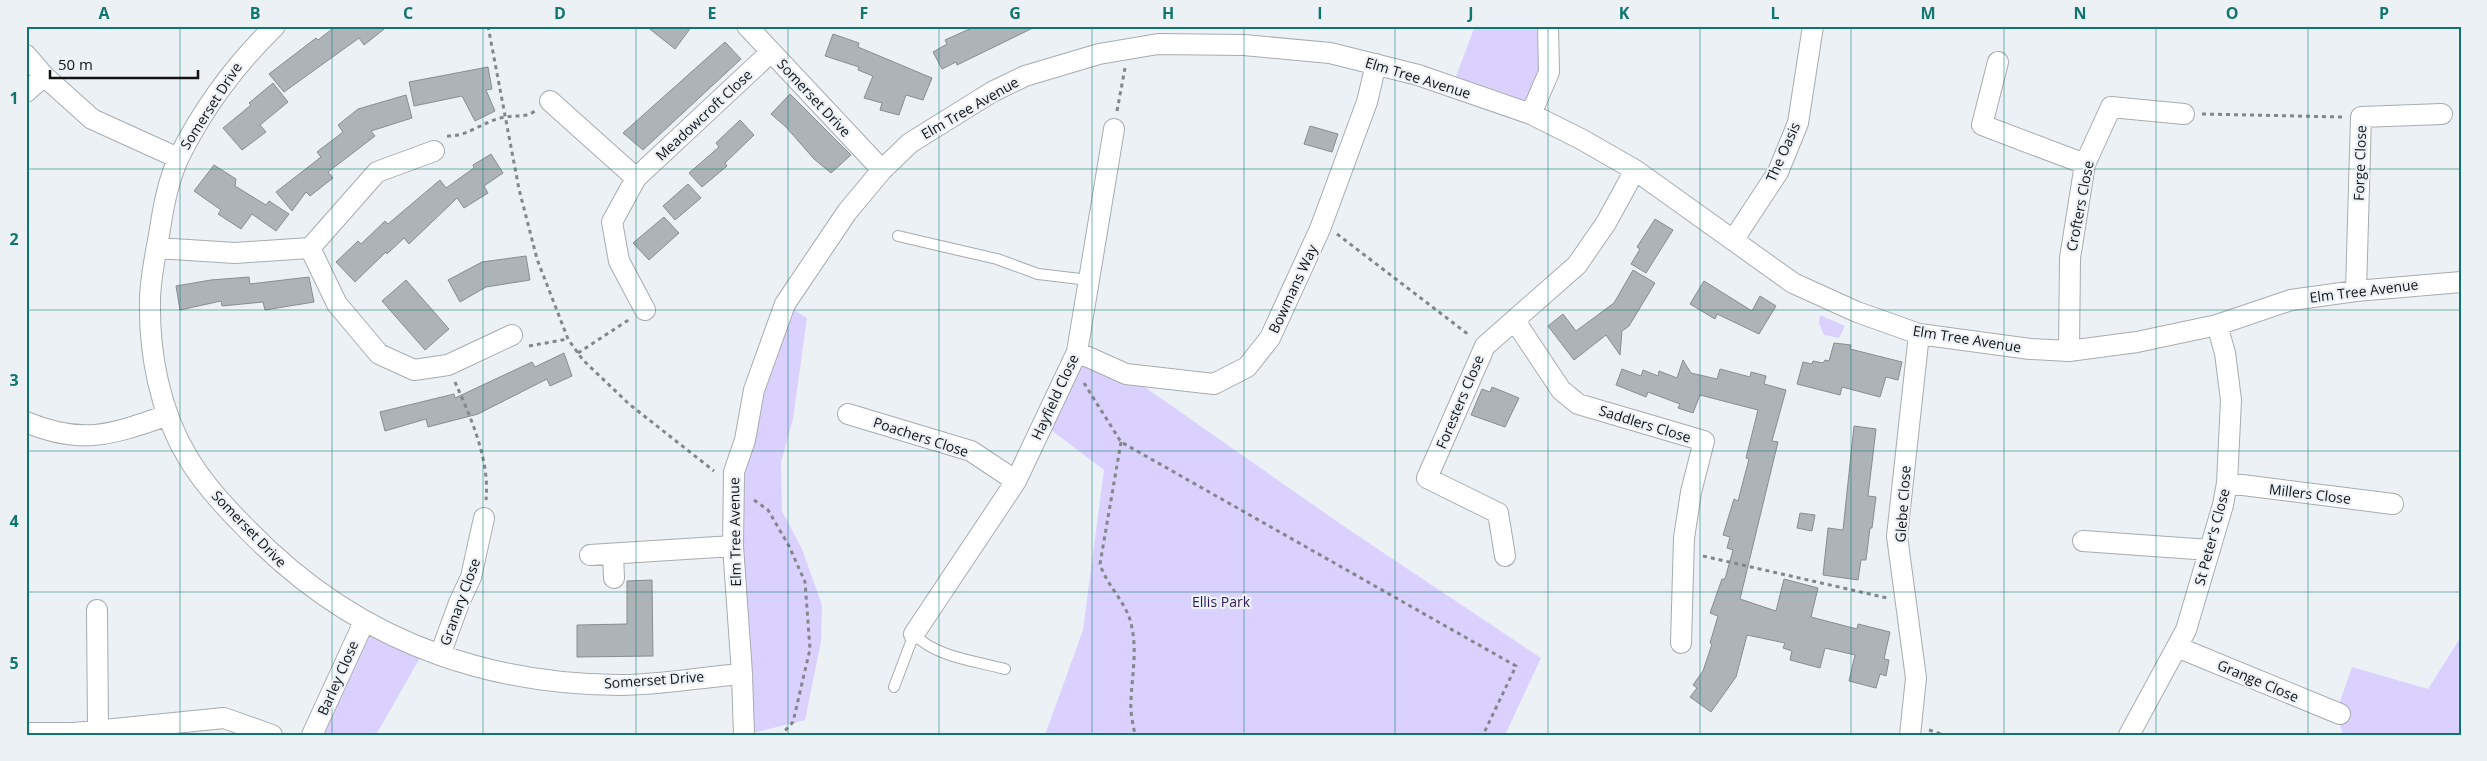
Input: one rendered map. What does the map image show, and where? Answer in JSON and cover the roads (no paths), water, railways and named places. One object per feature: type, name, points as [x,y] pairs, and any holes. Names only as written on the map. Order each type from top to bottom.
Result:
[{"type":"street","name":"Somerset Drive","points":[[275,26],[243,58],[220,88],[178,158],[163,211],[150,301],[158,384],[168,415],[186,456],[223,505],[293,573],[327,599],[364,622],[440,655],[507,673],[574,683],[623,685],[742,674]]},
{"type":"street","name":"Somerset Drive","points":[[747,26],[882,170]]},
{"type":"street","points":[[1531,114],[1548,72],[1548,26]]},
{"type":"street","name":"The Oasis","points":[[1734,239],[1778,172],[1798,123],[1813,26]]},
{"type":"street","name":"Elm Tree Avenue","points":[[744,735],[742,674],[733,546],[734,472],[745,440],[754,390],[785,304],[847,212],[882,170],[910,143],[992,92],[1025,76],[1058,65],[1129,48],[1209,35],[1330,53],[1418,75],[1531,114],[1581,139],[1635,170],[1793,283],[1857,312],[1919,334],[2030,349],[2069,351],[2137,342],[2216,325],[2291,300],[2356,291],[2461,282]]},
{"type":"street","name":"Meadowcroft Close","points":[[645,310],[620,261],[612,222],[636,178],[771,52]]},
{"type":"street","points":[[26,55],[44,76],[92,118],[178,158]]},
{"type":"street","points":[[1998,62],[1982,126],[2086,164]]},
{"type":"street","name":"Bowmans Way","points":[[1074,358],[1126,374],[1214,384],[1247,367],[1270,338],[1320,229],[1367,102],[1376,64]]},
{"type":"street","points":[[26,92],[44,76]]},
{"type":"street","points":[[550,101],[636,178]]},
{"type":"street","name":"Crofters Close","points":[[2069,351],[2070,258],[2086,164],[2111,107],[2184,114]]},
{"type":"street","name":"Forge Close","points":[[2356,291],[2361,118],[2442,114]]},
{"type":"street","name":"Hayfield Close","points":[[914,634],[1016,481],[1074,358],[1114,129]]},
{"type":"street","points":[[157,248],[235,253],[310,248],[377,172],[434,151]]},
{"type":"street","name":"Foresters Close","points":[[1505,556],[1498,513],[1427,478],[1484,346],[1578,265],[1606,223],[1635,170]]},
{"type":"street","points":[[310,248],[336,304],[379,354],[414,370],[448,365],[512,335]]},
{"type":"street","name":"Saddlers Close","points":[[1515,321],[1561,390],[1578,404],[1704,441],[1691,492],[1684,538],[1681,642]]},
{"type":"street","name":"St Peter's Close","points":[[2130,735],[2186,630],[2210,550],[2227,483],[2231,400],[2225,353],[2216,325]]},
{"type":"street","name":"Glebe Close","points":[[1910,735],[1916,678],[1898,536],[1919,334]]},
{"type":"street","name":"Poachers Close","points":[[848,414],[971,452],[1016,481]]},
{"type":"street","points":[[26,422],[47,430],[82,436],[109,434],[168,415]]},
{"type":"street","name":"Millers Close","points":[[2227,483],[2393,504]]},
{"type":"street","name":"Granary Close","points":[[440,655],[459,603],[471,577],[484,518]]},
{"type":"street","points":[[2083,541],[2210,550]]},
{"type":"street","points":[[590,555],[733,546]]},
{"type":"street","points":[[613,554],[614,578]]},
{"type":"street","points":[[97,610],[98,730]]},
{"type":"street","name":"Barley Close","points":[[312,735],[364,622]]},
{"type":"street","name":"Grange Close","points":[[2177,647],[2340,714]]},
{"type":"street","points":[[26,733],[98,730],[224,718],[272,735]]},
{"type":"lane","points":[[898,236],[997,259],[1038,274],[1089,280]]},
{"type":"lane","points":[[894,687],[914,634],[920,640],[940,651],[1004,669]]},
{"type":"park label","name":"Ellis Park","points":[[1221,602]]}]
